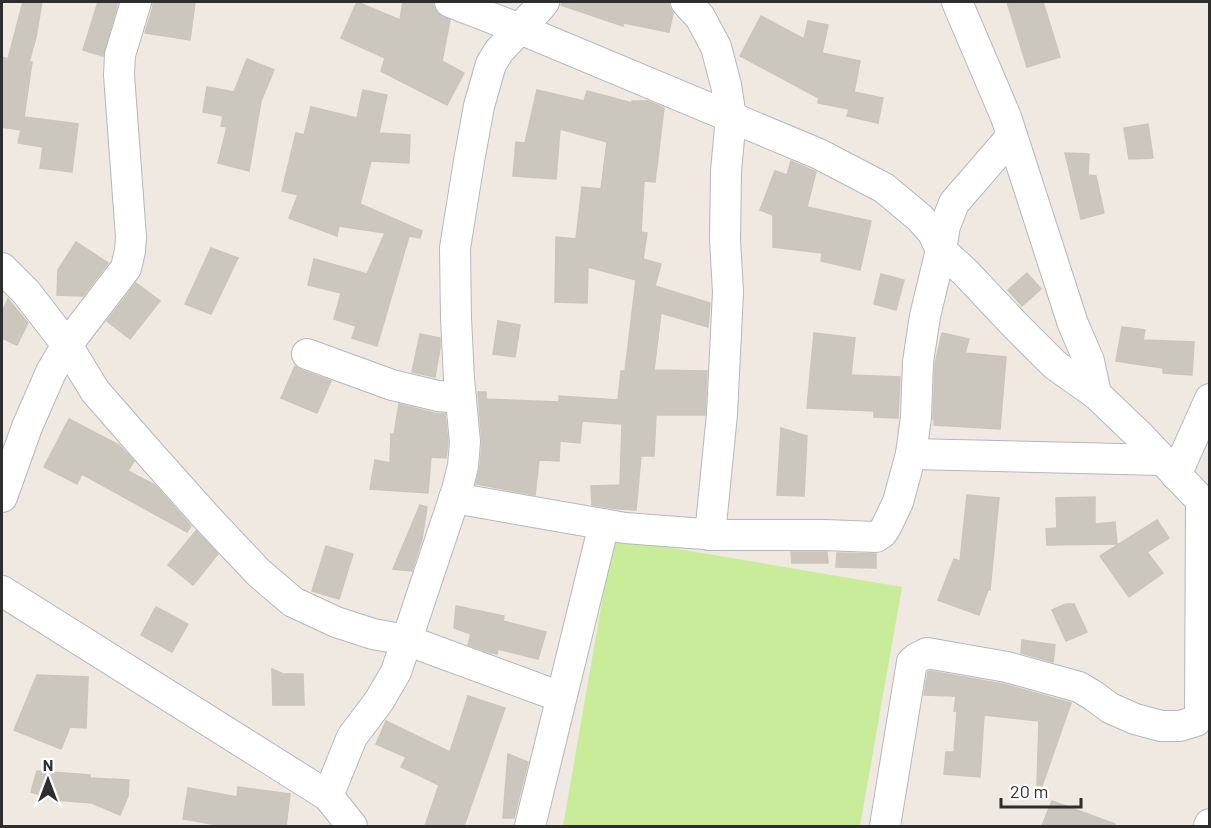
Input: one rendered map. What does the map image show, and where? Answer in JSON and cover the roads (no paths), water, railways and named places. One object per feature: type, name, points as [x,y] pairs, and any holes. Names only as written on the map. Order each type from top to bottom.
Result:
[{"type":"street","points":[[2,497],[27,427],[51,372],[67,345],[126,268],[131,237],[119,75],[120,55],[136,2]]},
{"type":"street","points":[[450,2],[819,154],[884,188],[920,218],[933,233],[941,250],[1055,365],[1096,394],[1205,506],[1205,718],[1180,726],[1161,726],[1135,719],[1110,708],[1079,687],[1007,667],[927,653],[912,662],[885,826]]},
{"type":"street","points":[[328,796],[352,737],[379,701],[396,672],[463,466],[465,442],[460,398],[455,248],[479,106],[491,64],[499,51],[544,2]]},
{"type":"street","points":[[686,2],[699,17],[716,47],[726,85],[731,117],[726,171],[725,240],[728,292],[723,403],[710,535]]},
{"type":"street","points":[[957,2],[1006,117],[1073,324],[1089,361],[1096,394]]},
{"type":"street","points":[[454,498],[625,528],[710,535],[876,537],[886,528],[898,502],[911,454],[916,417],[918,362],[925,316],[945,226],[954,203],[1012,136]]},
{"type":"street","points":[[2,268],[26,292],[67,345],[95,391],[208,519],[259,573],[293,602],[345,625],[373,634],[406,640],[561,697]]},
{"type":"street","points":[[307,354],[392,386],[438,396],[460,398]]},
{"type":"street","points":[[1169,467],[1209,399]]},
{"type":"street","points":[[911,454],[1169,467]]},
{"type":"street","points":[[530,826],[604,524]]},
{"type":"street","points":[[2,591],[328,796],[352,826]]}]
